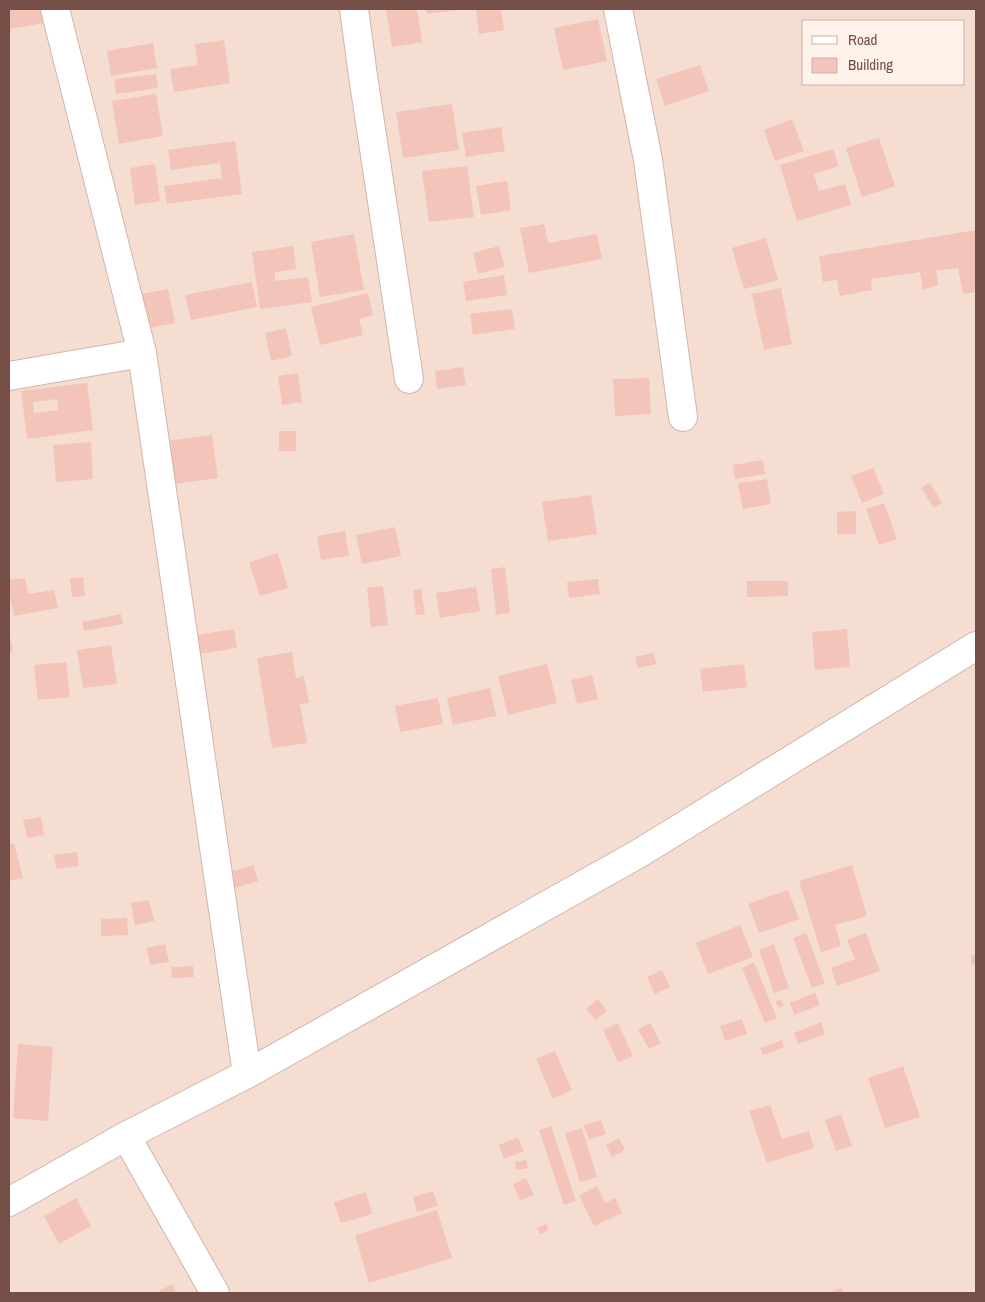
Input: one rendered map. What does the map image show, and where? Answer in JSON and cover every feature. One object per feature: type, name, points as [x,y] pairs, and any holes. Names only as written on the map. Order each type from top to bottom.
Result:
[{"type":"street","points":[[55,9],[142,353],[247,1074]]},
{"type":"street","points":[[354,9],[409,379]]},
{"type":"street","points":[[618,9],[648,160],[683,417]]},
{"type":"street","points":[[9,376],[142,353]]},
{"type":"street","points":[[9,1202],[126,1136],[247,1074],[638,854],[976,646]]},
{"type":"street","points":[[126,1136],[215,1293]]},
{"type":"shaded area","points":[[9,9],[976,9],[976,1293],[9,1293]]},
{"type":"building","points":[[9,9],[41,9],[44,23],[9,29]]},
{"type":"building","points":[[386,9],[417,9],[422,42],[392,47]]},
{"type":"building","points":[[426,9],[456,9],[457,10],[427,14]]},
{"type":"building","points":[[476,9],[501,9],[504,30],[479,34]]},
{"type":"building","points":[[598,19],[607,61],[563,70],[554,28]]},
{"type":"building","points":[[224,40],[230,83],[174,92],[170,69],[198,65],[195,44]]},
{"type":"building","points":[[153,43],[157,68],[111,76],[107,51]]},
{"type":"building","points":[[700,65],[709,91],[665,106],[656,79]]},
{"type":"building","points":[[156,74],[158,88],[116,94],[114,79]]},
{"type":"building","points":[[156,94],[163,136],[119,144],[112,101]]},
{"type":"building","points":[[452,104],[459,150],[403,158],[396,112]]},
{"type":"building","points":[[792,119],[804,151],[775,161],[764,130]]},
{"type":"building","points":[[501,127],[505,151],[466,157],[462,133]]},
{"type":"building","points":[[879,138],[895,186],[862,197],[846,148]]},
{"type":"building","points":[[235,141],[242,194],[167,204],[164,186],[222,178],[220,163],[171,170],[168,150]]},
{"type":"building","points":[[833,149],[839,166],[814,174],[819,191],[845,184],[851,205],[797,221],[780,165]]},
{"type":"building","points":[[155,164],[160,201],[135,205],[130,168]]},
{"type":"building","points":[[467,166],[474,217],[429,222],[422,171]]},
{"type":"building","points":[[507,181],[511,210],[481,215],[476,186]]},
{"type":"building","points":[[544,224],[548,243],[597,234],[602,259],[529,273],[520,228]]},
{"type":"building","points":[[976,230],[976,292],[963,294],[958,268],[936,271],[938,285],[923,290],[920,272],[871,279],[872,290],[840,296],[837,280],[823,282],[819,256]]},
{"type":"building","points":[[354,234],[364,290],[320,297],[311,242]]},
{"type":"building","points":[[766,238],[778,280],[744,289],[732,248]]},
{"type":"building","points":[[293,246],[296,269],[275,272],[275,281],[308,277],[312,302],[260,309],[252,252]]},
{"type":"building","points":[[499,246],[505,267],[478,274],[473,253]]},
{"type":"building","points":[[504,275],[507,295],[466,301],[463,282]]},
{"type":"building","points":[[252,282],[257,307],[191,320],[185,295]]},
{"type":"building","points":[[781,288],[792,344],[764,350],[752,294]]},
{"type":"building","points":[[168,289],[175,323],[149,328],[142,294]]},
{"type":"building","points":[[368,293],[373,315],[359,319],[363,335],[320,345],[311,307]]},
{"type":"building","points":[[512,309],[515,329],[473,335],[470,314]]},
{"type":"building","points":[[286,328],[292,356],[271,361],[265,333]]},
{"type":"building","points":[[463,367],[466,385],[437,389],[435,371]]},
{"type":"building","points":[[298,373],[302,402],[282,405],[278,376]]},
{"type":"building","points":[[649,378],[651,414],[615,416],[613,379]]},
{"type":"building","points":[[87,383],[93,430],[27,439],[21,391]],"holes":[[[57,399],[58,410],[34,413],[33,402]]]},
{"type":"building","points":[[279,431],[296,431],[296,451],[279,451]]},
{"type":"building","points":[[212,435],[218,478],[173,484],[167,441]]},
{"type":"building","points":[[91,442],[93,479],[56,482],[53,445]]},
{"type":"building","points":[[763,460],[765,474],[735,479],[733,465]]},
{"type":"building","points":[[873,468],[884,494],[862,503],[851,476]]},
{"type":"building","points":[[767,479],[771,504],[743,509],[738,483]]},
{"type":"building","points":[[930,483],[942,503],[934,508],[921,488]]},
{"type":"building","points":[[591,495],[597,534],[548,541],[542,502]]},
{"type":"building","points":[[884,503],[897,539],[879,545],[866,509]]},
{"type":"building","points":[[856,511],[856,534],[837,534],[837,512]]},
{"type":"building","points":[[395,527],[401,556],[362,564],[356,535]]},
{"type":"building","points":[[345,531],[349,556],[321,560],[317,536]]},
{"type":"building","points":[[278,553],[288,588],[260,596],[249,562]]},
{"type":"building","points":[[505,567],[510,613],[496,615],[491,569]]},
{"type":"building","points":[[83,577],[85,596],[72,597],[70,578]]},
{"type":"building","points":[[25,578],[28,594],[54,590],[58,608],[14,616],[9,580]]},
{"type":"building","points":[[598,579],[600,594],[569,598],[567,582]]},
{"type":"building","points":[[747,581],[788,581],[788,596],[747,597]]},
{"type":"building","points":[[383,586],[388,625],[371,627],[367,588]]},
{"type":"building","points":[[476,587],[480,611],[440,618],[436,593]]},
{"type":"building","points":[[421,589],[425,614],[416,615],[413,590]]},
{"type":"building","points":[[121,614],[123,624],[84,631],[82,622]]},
{"type":"building","points":[[234,629],[237,648],[199,654],[196,635]]},
{"type":"building","points":[[847,629],[850,667],[815,670],[812,632]]},
{"type":"building","points":[[9,631],[13,652],[9,653]]},
{"type":"building","points":[[111,645],[117,684],[83,688],[77,650]]},
{"type":"building","points":[[292,652],[296,678],[304,676],[309,703],[300,704],[307,743],[272,748],[257,658]]},
{"type":"building","points":[[654,653],[656,664],[638,668],[635,657]]},
{"type":"building","points":[[66,662],[70,697],[38,700],[34,665]]},
{"type":"building","points":[[547,664],[557,703],[508,715],[498,676]]},
{"type":"building","points":[[744,664],[747,687],[703,692],[700,669]]},
{"type":"building","points":[[592,675],[598,699],[577,704],[571,680]]},
{"type":"building","points":[[490,688],[496,716],[453,725],[447,698]]},
{"type":"building","points":[[438,698],[443,724],[400,732],[395,706]]},
{"type":"building","points":[[41,817],[44,835],[27,838],[23,820]]},
{"type":"building","points":[[14,843],[23,878],[9,881],[9,845]]},
{"type":"building","points":[[77,852],[79,866],[56,869],[54,855]]},
{"type":"building","points":[[253,865],[258,881],[231,889],[226,873]]},
{"type":"building","points":[[852,865],[867,916],[835,925],[841,946],[821,952],[799,881]]},
{"type":"building","points":[[788,890],[799,919],[759,933],[748,904]]},
{"type":"building","points":[[149,900],[154,921],[135,925],[131,903]]},
{"type":"building","points":[[127,918],[128,935],[101,936],[101,919]]},
{"type":"building","points":[[740,925],[753,957],[708,974],[696,943]]},
{"type":"building","points":[[806,933],[825,983],[812,988],[793,938]]},
{"type":"building","points":[[866,933],[880,971],[837,986],[831,968],[855,959],[847,940]]},
{"type":"building","points":[[165,944],[169,962],[150,965],[147,948]]},
{"type":"building","points":[[774,944],[789,988],[774,993],[759,950]]},
{"type":"building","points":[[971,955],[976,955],[976,964],[971,965]]},
{"type":"building","points":[[754,962],[777,1018],[765,1023],[742,968]]},
{"type":"building","points":[[193,966],[194,977],[172,978],[171,967]]},
{"type":"building","points":[[662,970],[670,987],[655,994],[647,977]]},
{"type":"building","points":[[815,993],[820,1005],[794,1015],[790,1003]]},
{"type":"building","points":[[598,999],[607,1011],[595,1020],[586,1009]]},
{"type":"building","points":[[780,999],[784,1005],[780,1008],[775,1003]]},
{"type":"building","points":[[742,1019],[747,1034],[725,1041],[720,1026]]},
{"type":"building","points":[[821,1022],[825,1034],[798,1044],[794,1033]]},
{"type":"building","points":[[618,1023],[633,1056],[618,1062],[603,1030]]},
{"type":"building","points":[[650,1023],[661,1043],[649,1049],[638,1029]]},
{"type":"building","points":[[782,1040],[784,1047],[763,1055],[760,1048]]},
{"type":"building","points":[[18,1044],[53,1047],[48,1121],[13,1118]]},
{"type":"building","points":[[555,1051],[572,1090],[553,1099],[536,1059]]},
{"type":"building","points":[[903,1066],[920,1117],[885,1128],[868,1078]]},
{"type":"building","points":[[770,1105],[782,1139],[809,1131],[814,1148],[767,1163],[749,1111]]},
{"type":"building","points":[[841,1114],[852,1146],[836,1151],[825,1120]]},
{"type":"building","points":[[601,1120],[606,1134],[589,1140],[584,1125]]},
{"type":"building","points":[[551,1126],[576,1201],[564,1205],[539,1130]]},
{"type":"building","points":[[582,1128],[597,1177],[580,1182],[565,1133]]},
{"type":"building","points":[[518,1137],[524,1151],[504,1159],[499,1145]]},
{"type":"building","points":[[619,1138],[625,1150],[612,1157],[606,1145]]},
{"type":"building","points":[[526,1160],[528,1168],[516,1170],[515,1162]]},
{"type":"building","points":[[526,1178],[534,1195],[520,1200],[513,1184]]},
{"type":"building","points":[[597,1186],[605,1203],[615,1198],[622,1213],[594,1226],[579,1195]]},
{"type":"building","points":[[433,1191],[438,1206],[417,1212],[413,1197]]},
{"type":"building","points":[[366,1192],[372,1214],[341,1223],[334,1202]]},
{"type":"building","points":[[76,1198],[91,1226],[59,1244],[44,1216]]},
{"type":"building","points":[[437,1210],[452,1258],[369,1283],[355,1235]]},
{"type":"building","points":[[546,1224],[549,1230],[540,1234],[537,1228]]},
{"type":"building","points":[[172,1284],[177,1293],[156,1293]]},
{"type":"building","points":[[841,1288],[844,1293],[829,1293]]}]
